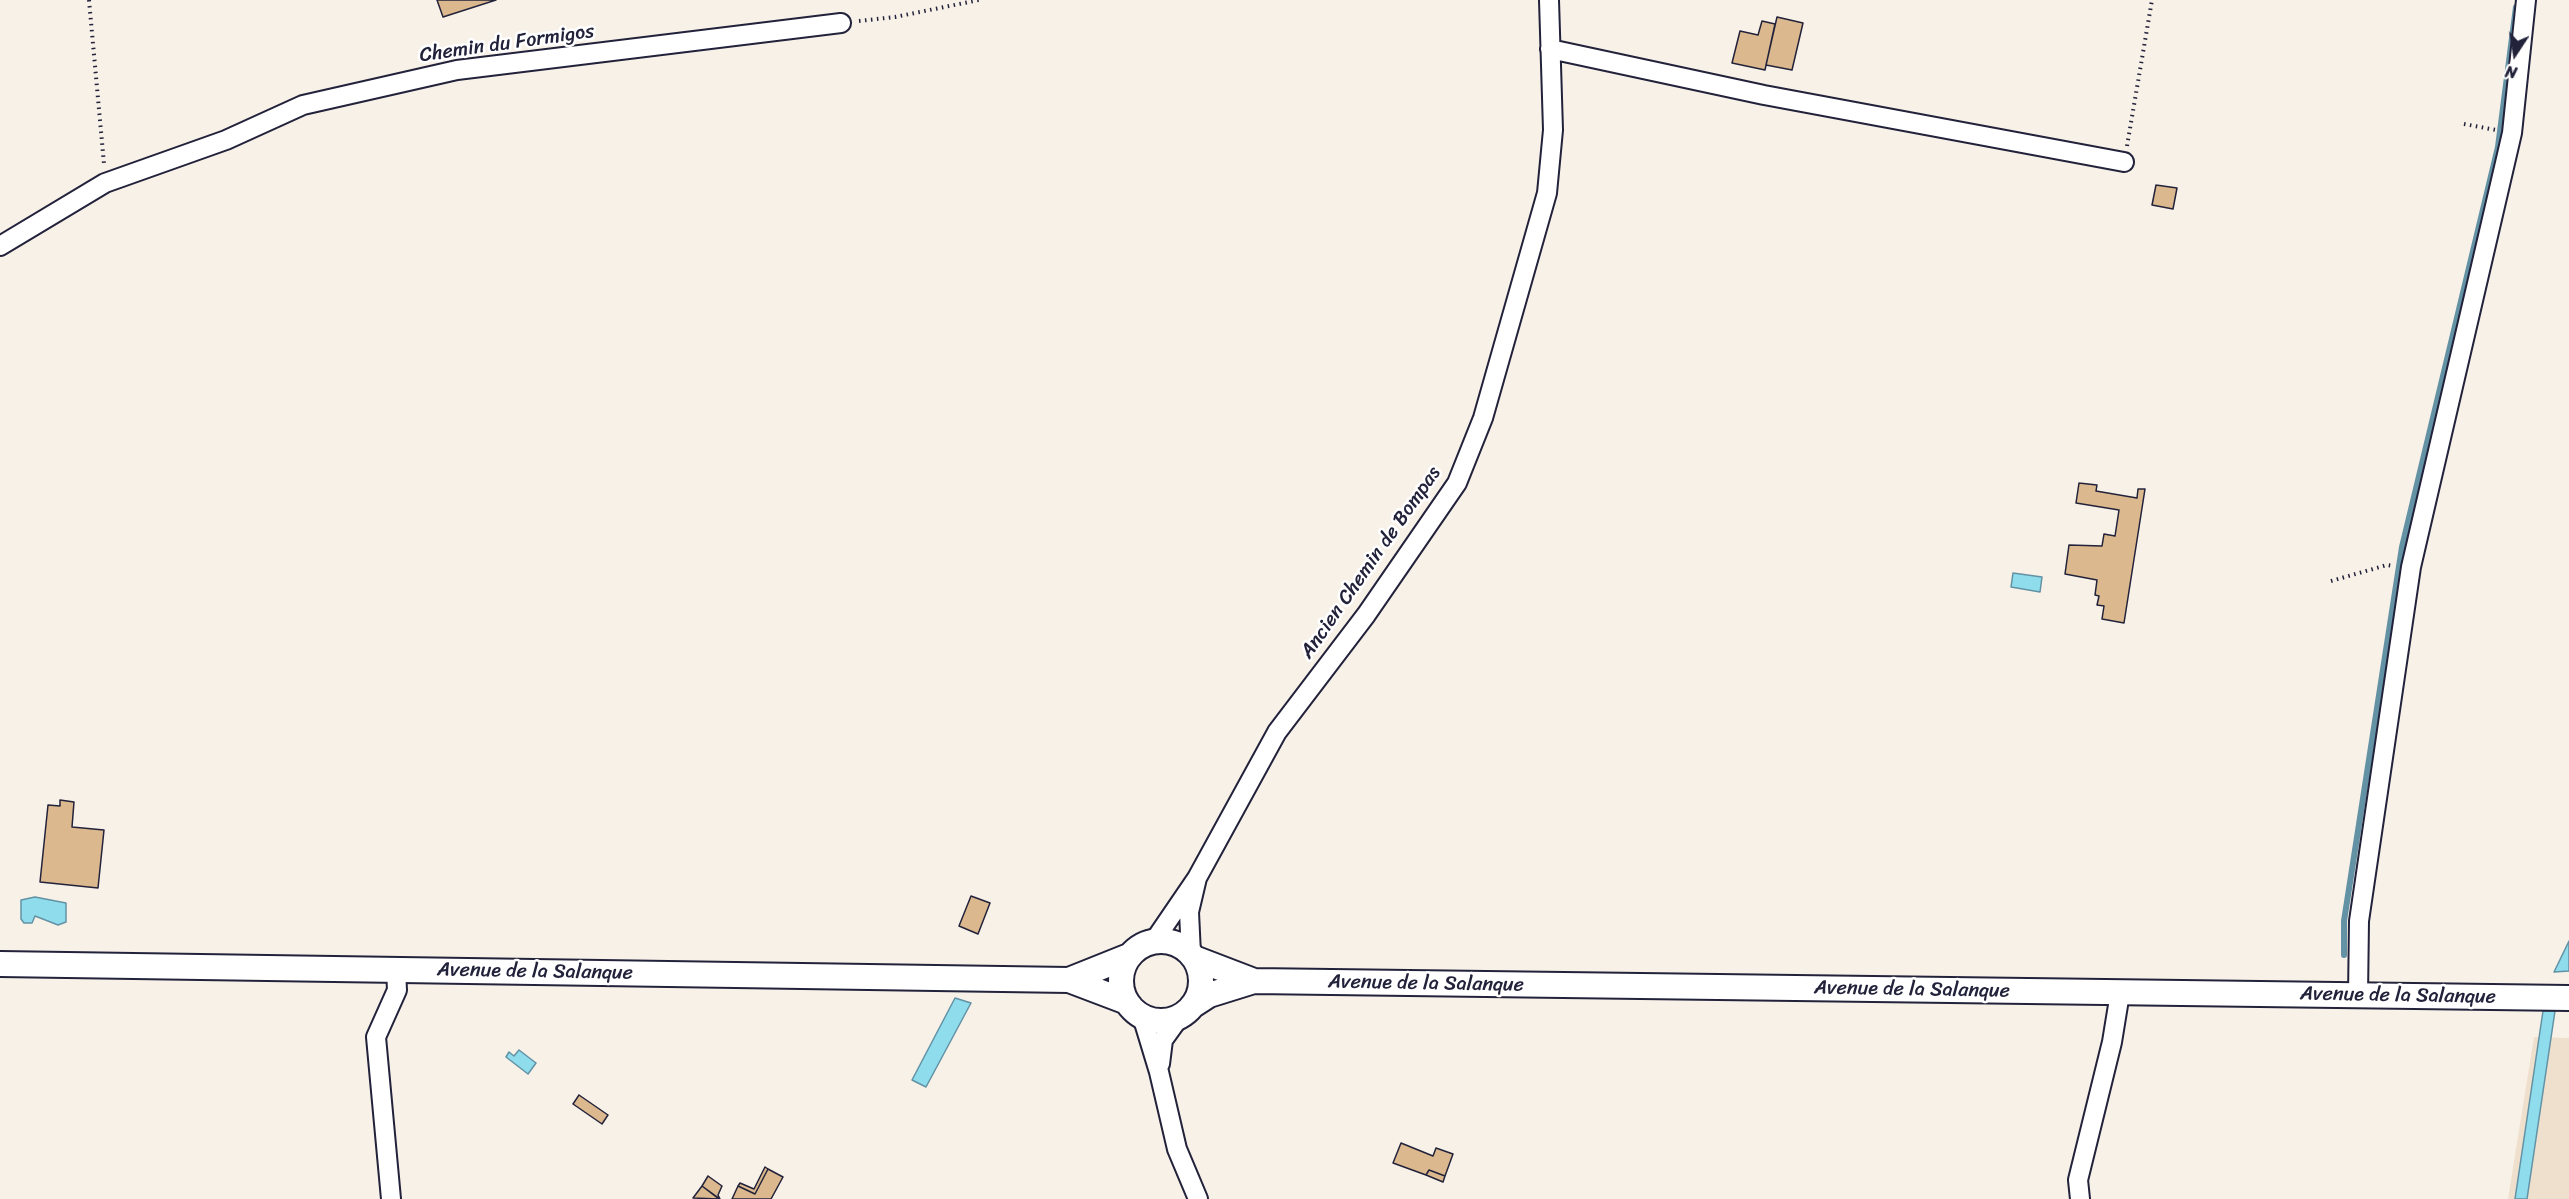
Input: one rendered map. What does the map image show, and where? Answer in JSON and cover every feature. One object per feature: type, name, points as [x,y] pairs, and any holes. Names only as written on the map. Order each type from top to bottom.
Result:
[{"type":"main road","points":[[1154,941],[1174,943],[1192,956],[1199,970],[1201,982],[1198,995],[1186,1011],[1168,1020],[1155,1020],[1069,980],[1129,956],[1144,944],[1154,941]]},
{"type":"main road","points":[[1129,956],[1123,967],[1122,991],[1135,1009]]},
{"type":"main road","name":"Avenue de la Salanque","points":[[1192,956],[1254,981]]},
{"type":"main road","name":"Avenue de la Salanque","points":[[0,964],[1069,980]]},
{"type":"main road","name":"Avenue de la Salanque","points":[[1186,1011],[1209,995],[1254,981],[2569,998]]},
{"type":"street","name":"Ancien Chemin de Bompas","points":[[1154,941],[1197,878],[1276,732],[1366,615],[1457,483],[1483,418],[1547,193],[1553,130],[1549,0]]},
{"type":"street","points":[[2358,996],[2359,921],[2411,567],[2512,133],[2526,0]]},
{"type":"street","name":"Chemin du Formigos","points":[[0,246],[105,183],[226,140],[303,105],[457,70],[842,23]]},
{"type":"street","points":[[1550,49],[1764,95],[2124,162]]},
{"type":"street","name":"Ancien Chemin de Bompas","points":[[1192,956],[1189,912],[1197,878]]},
{"type":"street","points":[[391,1199],[376,1037],[397,990],[396,970]]},
{"type":"street","points":[[2080,1199],[2078,1180],[2112,1042],[2120,993]]},
{"type":"street","points":[[1135,1009],[1159,1072],[1177,1149],[1198,1199]]},
{"type":"street","points":[[1159,1072],[1163,1040],[1186,1011]]},
{"type":"path","points":[[89,0],[105,183]]},
{"type":"path","points":[[842,23],[895,17],[979,0]]},
{"type":"path","points":[[2124,162],[2152,0]]},
{"type":"path","points":[[2464,124],[2489,128]]},
{"type":"path","points":[[2331,581],[2387,566]]},
{"type":"shaded area","points":[[2534,1037],[2569,1038],[2569,1199],[2508,1199]]},
{"type":"water","points":[[2013,573],[2042,577],[2040,592],[2011,587]]},
{"type":"water","points":[[35,897],[66,903],[66,922],[58,925],[35,916],[32,923],[24,923],[21,919],[21,900]]},
{"type":"water","points":[[2569,941],[2569,971],[2554,972]]},
{"type":"water","points":[[955,998],[971,1003],[926,1087],[912,1080]]},
{"type":"water","points":[[2543,1011],[2555,1011],[2527,1199],[2515,1199]]},
{"type":"water","points":[[519,1050],[536,1063],[528,1074],[506,1057],[509,1052],[514,1056]]},
{"type":"building","points":[[437,0],[496,0],[443,17]]},
{"type":"building","points":[[1777,17],[1803,23],[1792,70],[1766,65]]},
{"type":"building","points":[[1762,21],[1775,24],[1765,70],[1732,63],[1740,31],[1758,35]]},
{"type":"building","points":[[2156,185],[2177,188],[2173,209],[2152,205]]},
{"type":"building","points":[[2079,483],[2097,485],[2096,491],[2137,498],[2138,489],[2145,489],[2124,623],[2102,619],[2104,606],[2097,605],[2099,596],[2095,595],[2097,580],[2065,574],[2069,545],[2102,546],[2104,534],[2115,536],[2119,510],[2076,503]]},
{"type":"building","points":[[60,800],[74,802],[72,827],[104,830],[98,888],[40,882],[48,805],[60,806]]},
{"type":"building","points":[[971,896],[990,903],[978,934],[959,926]]},
{"type":"building","points":[[579,1095],[608,1115],[602,1124],[573,1104]]},
{"type":"building","points":[[1401,1143],[1433,1156],[1436,1148],[1453,1154],[1445,1176],[1429,1170],[1426,1175],[1393,1163]]},
{"type":"building","points":[[765,1167],[768,1169],[755,1194],[738,1186],[740,1183],[754,1189]]},
{"type":"building","points":[[768,1169],[783,1177],[771,1199],[732,1199],[738,1186],[755,1194]]},
{"type":"building","points":[[1429,1170],[1445,1176],[1443,1182],[1426,1175]]},
{"type":"building","points":[[708,1176],[722,1186],[718,1195],[720,1199],[702,1186]]},
{"type":"building","points":[[702,1186],[719,1199],[693,1198]]},
{"type":"waterway","points":[[2344,955],[2344,921],[2402,547],[2498,147],[2516,7]]}]
